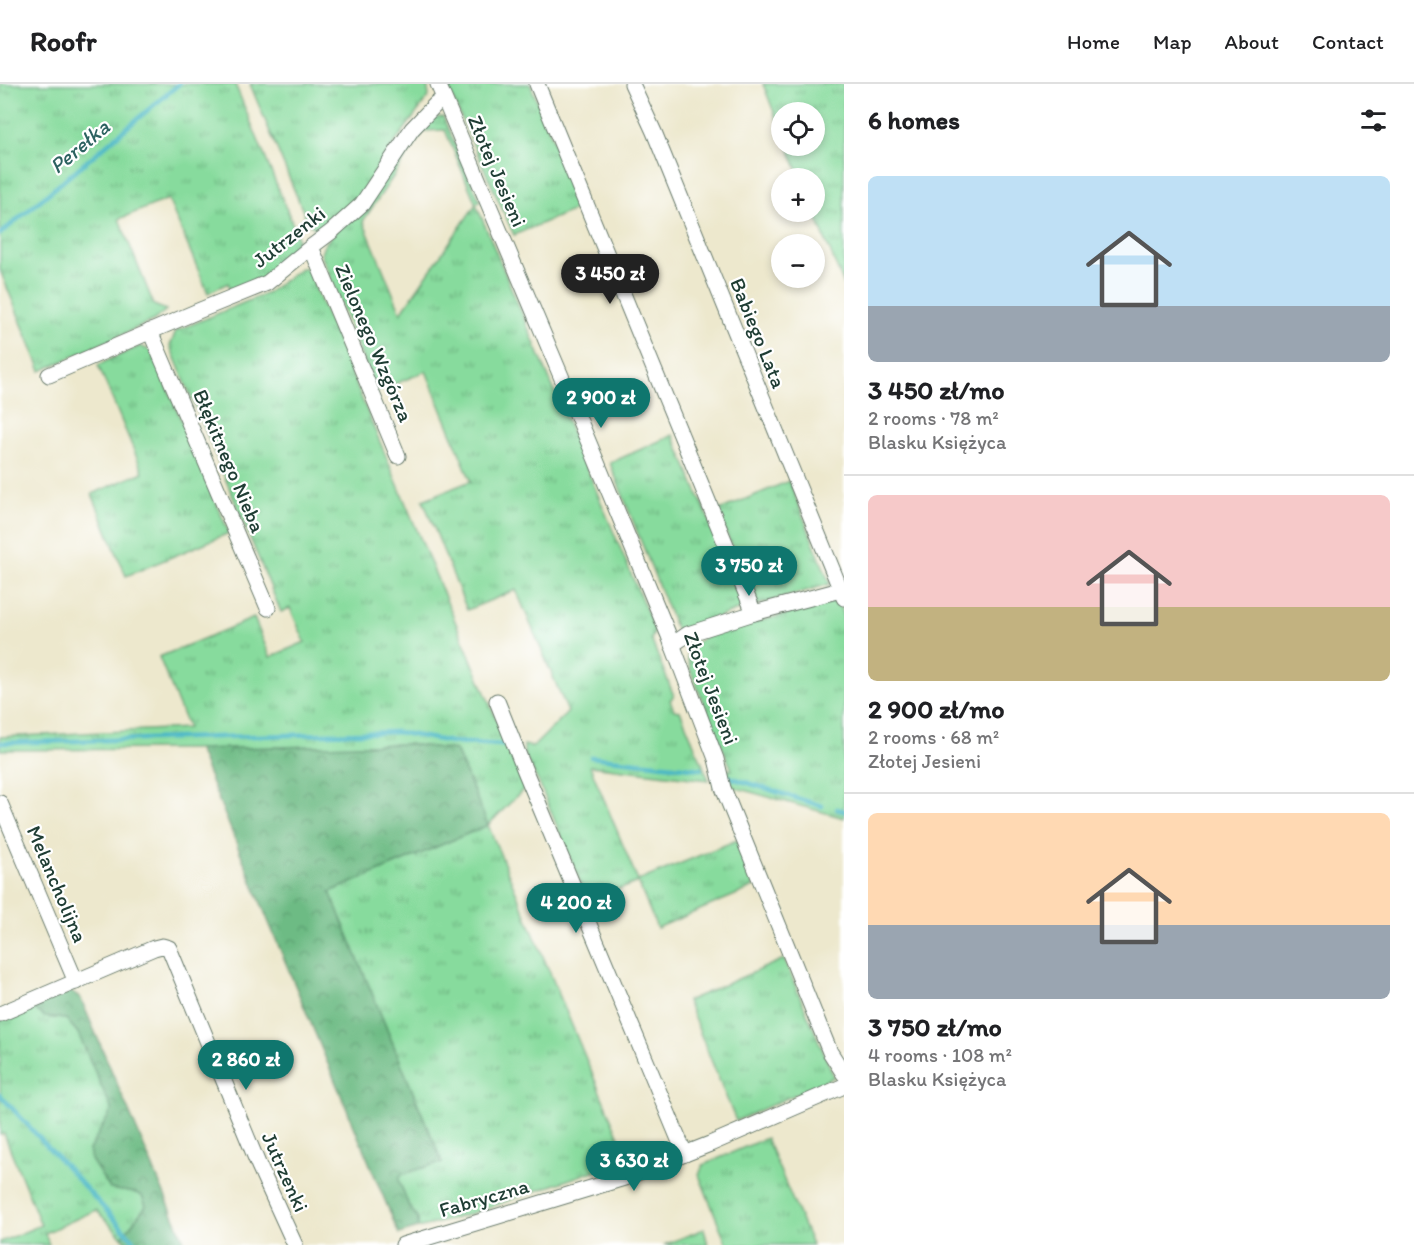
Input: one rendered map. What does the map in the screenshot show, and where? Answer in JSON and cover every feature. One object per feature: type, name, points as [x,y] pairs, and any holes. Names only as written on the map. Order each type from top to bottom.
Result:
[{"type":"street","name":"Złotej Jesieni","points":[[438,84],[672,645],[716,759],[723,788],[830,1052],[844,1074]]},
{"type":"street","points":[[537,84],[754,613]]},
{"type":"street","name":"Babiego Lata","points":[[632,84],[658,141],[843,592]]},
{"type":"street","name":"Jutrzenki","points":[[49,375],[267,283],[362,204],[412,129],[436,104],[444,99]]},
{"type":"street","name":"Zielonego Wzgórza","points":[[311,247],[398,456]]},
{"type":"street","name":"Błękitnego Nieba","points":[[150,331],[268,608]]},
{"type":"street","points":[[672,645],[688,634],[754,613],[843,592]]},
{"type":"street","points":[[497,701],[685,1155]]},
{"type":"street","name":"Melancholijna","points":[[0,803],[76,982]]},
{"type":"street","name":"Jutrzenki","points":[[76,982],[154,948],[162,946],[169,948],[259,1166],[295,1245]]},
{"type":"street","points":[[0,1014],[76,982]]},
{"type":"street","name":"Fabryczna","points":[[403,1245],[624,1178],[685,1155],[844,1086]]},
{"type":"green space","points":[[0,84],[235,84],[296,232],[300,250],[260,281],[231,293],[228,283],[208,293],[168,199],[119,219],[154,305],[166,310],[154,320],[41,371],[0,270]]},
{"type":"green space","points":[[250,84],[427,84],[429,96],[391,148],[356,203],[321,233],[308,223]]},
{"type":"green space","points":[[446,84],[530,84],[581,207],[514,235]]},
{"type":"green space","points":[[763,84],[844,84],[844,285],[825,234],[818,222],[825,222],[825,168],[797,168],[792,156],[825,156],[825,102],[771,102],[771,104]]},
{"type":"green space","points":[[443,117],[480,201],[476,204],[655,631],[651,639],[674,696],[670,700],[674,710],[680,711],[709,780],[590,766],[638,881],[737,840],[754,887],[657,928],[638,882],[588,901],[539,783],[524,754],[524,745],[533,747],[568,712],[516,590],[467,610],[423,500],[471,481],[426,371],[376,392],[321,254],[324,245],[419,127],[433,118]],"holes":[[[445,130],[476,204],[401,313],[363,221],[424,131]]]},
{"type":"green space","points":[[301,268],[307,268],[525,788],[488,825],[456,750],[407,744],[198,749],[0,750],[0,737],[188,728],[159,657],[254,618],[270,657],[305,642],[290,608],[281,612],[170,346],[176,331],[267,293]]},
{"type":"green space","points":[[140,346],[152,351],[229,533],[126,576],[92,494],[143,472],[98,365]]},
{"type":"green space","points":[[673,435],[746,607],[677,632],[610,463]]},
{"type":"green space","points":[[789,481],[830,584],[756,605],[717,511]]},
{"type":"green space","points":[[837,600],[844,618],[844,818],[729,786],[727,770],[732,770],[691,672],[687,657],[692,646],[706,636]]},
{"type":"green space","points":[[407,744],[456,750],[488,825],[330,892],[442,1162],[400,1176],[399,1180],[407,1202],[418,1220],[418,1228],[399,1234],[198,749]]},
{"type":"green space","points":[[488,825],[628,1159],[464,1216],[418,1228],[418,1220],[407,1202],[399,1180],[400,1176],[442,1162],[330,892]]},
{"type":"green space","points":[[784,959],[834,1077],[736,1121],[687,1001]]},
{"type":"green space","points":[[70,991],[80,997],[186,1245],[129,1245],[122,1237],[146,1206],[142,1196],[136,1193],[110,1189],[91,1160],[89,1150],[112,1110],[78,1033],[66,1019],[45,1017],[32,1007]]},
{"type":"green space","points":[[32,1007],[45,1017],[66,1019],[78,1033],[112,1110],[89,1150],[110,1189],[136,1193],[142,1196],[146,1206],[122,1237],[96,1210],[45,1233],[49,1245],[0,1245],[0,1242],[41,1225],[4,1134],[0,1135],[0,1020]]},
{"type":"green space","points":[[766,1138],[812,1245],[727,1245],[699,1175],[703,1165]]},
{"type":"green space","points":[[704,1229],[708,1245],[664,1245]]},
{"type":"waterway","name":"Perełka","points":[[0,234],[179,84]]},
{"type":"waterway","points":[[0,743],[397,732],[451,742],[503,745]]},
{"type":"waterway","points":[[591,757],[701,769]]},
{"type":"waterway","points":[[729,777],[822,806]]},
{"type":"waterway","points":[[837,809],[844,811]]},
{"type":"waterway","points":[[0,1095],[138,1245]]}]
